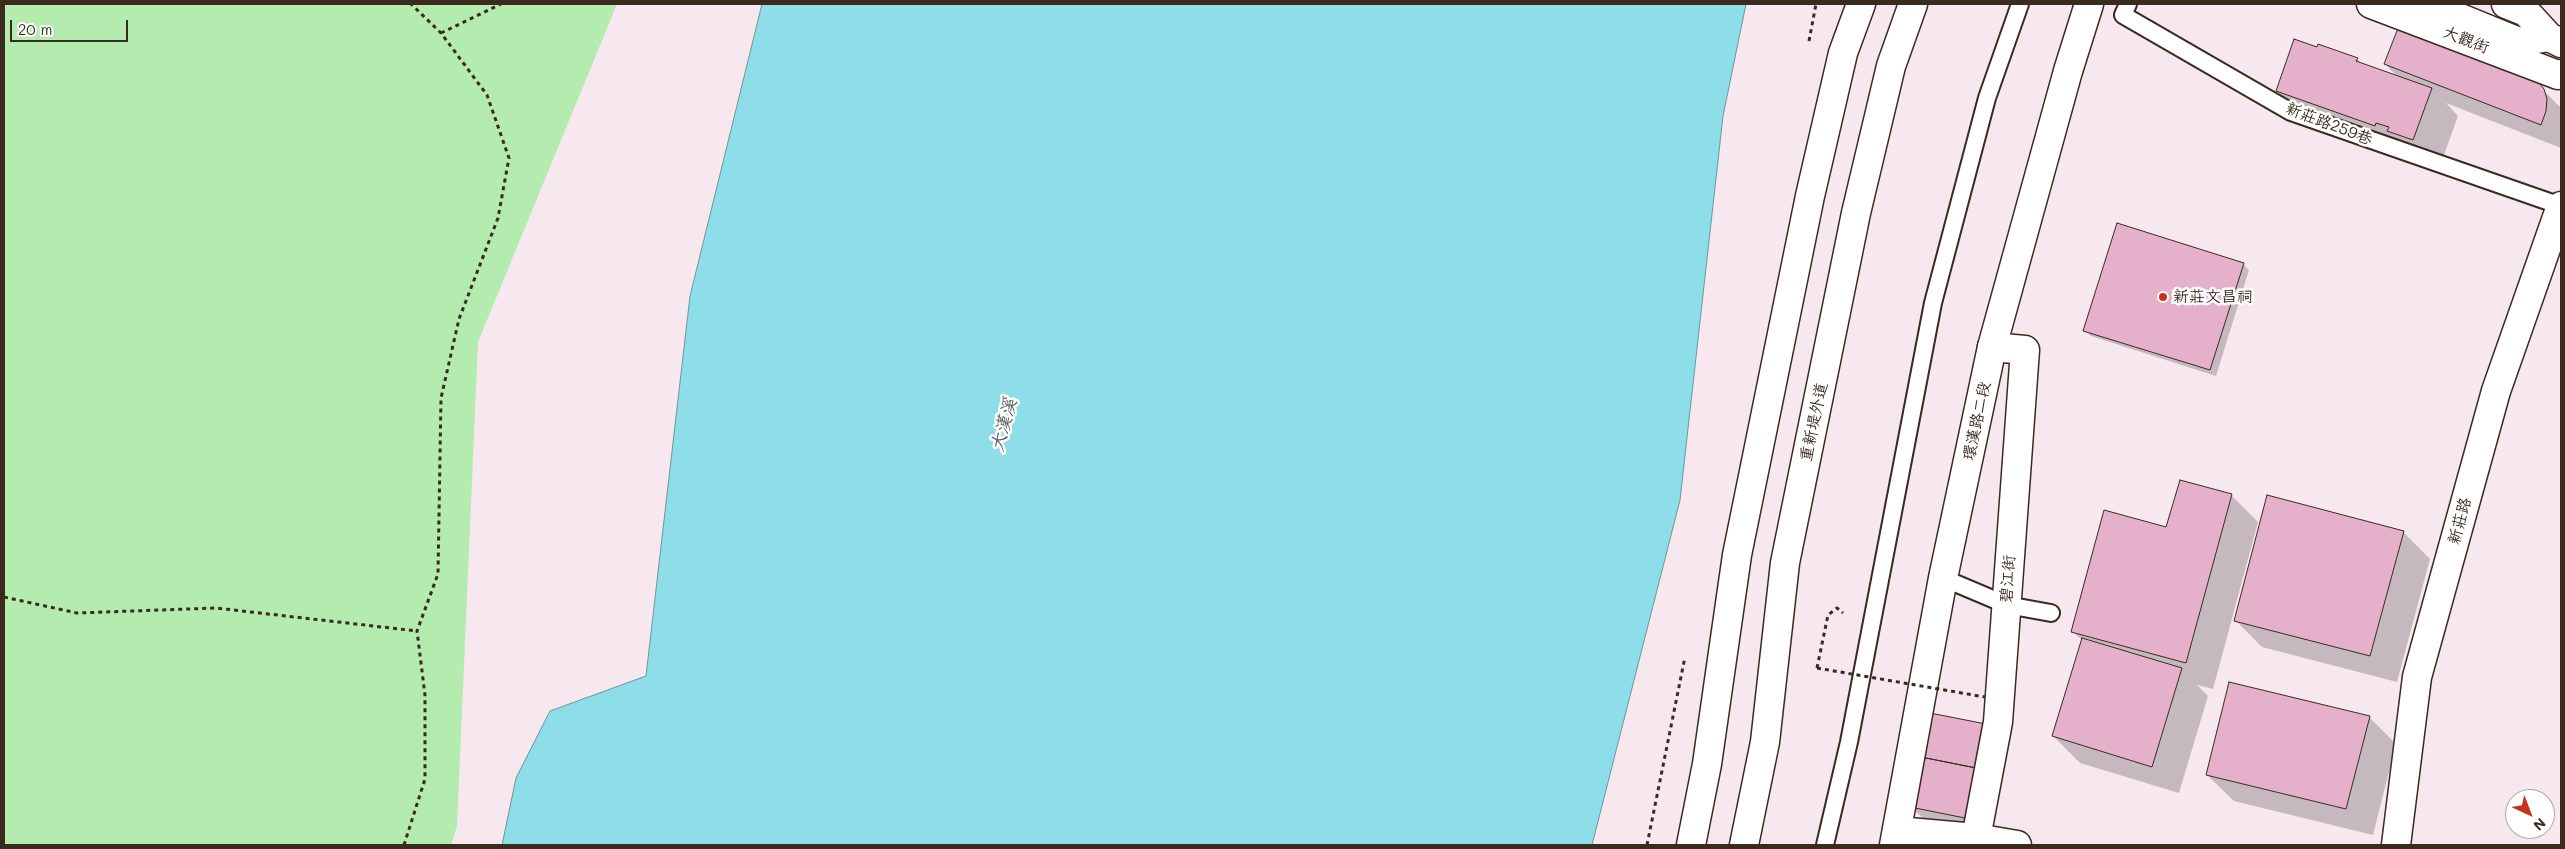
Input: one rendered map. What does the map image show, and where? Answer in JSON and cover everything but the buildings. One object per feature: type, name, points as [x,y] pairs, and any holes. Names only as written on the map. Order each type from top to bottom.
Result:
[{"type":"street","points":[[1691,845],[1707,764],[1737,555],[1813,187],[1843,52],[1861,4]]},
{"type":"street","name":"重新堤外道","points":[[1744,845],[1765,742],[1789,544],[1856,213],[1890,66],[1913,4]]},
{"type":"street","name":"環漢路二段","points":[[1896,838],[1943,578],[1992,347],[2068,71],[2089,4]]},
{"type":"street","name":"大觀街","points":[[2371,4],[2558,75],[2561,74]]},
{"type":"street","points":[[2426,4],[2519,42],[2555,40]]},
{"type":"street","points":[[2506,4],[2526,12],[2555,40]]},
{"type":"street","name":"新莊路","points":[[2396,845],[2417,677],[2496,391],[2561,206]]},
{"type":"street","name":"碧江街","points":[[1976,838],[1998,722],[2025,350],[1992,347]]},
{"type":"street","points":[[1896,838],[1976,838],[2007,844]]},
{"type":"lane","points":[[1825,845],[1849,742],[1933,303],[1987,98],[2020,4]]},
{"type":"lane","name":"新莊路259巷","points":[[2128,4],[2123,16],[2291,112],[2561,206]]},
{"type":"lane","points":[[1943,578],[2007,605],[2051,613]]},
{"type":"path","points":[[404,845],[425,779],[425,695],[417,631],[438,574],[441,398],[459,319],[498,218],[509,158],[487,95],[441,33],[411,4]]},
{"type":"path","points":[[441,33],[501,4]]},
{"type":"path","points":[[4,597],[77,613],[216,608],[417,631]]},
{"type":"path","points":[[1844,618],[1843,612],[1838,608],[1828,615],[1817,668],[1985,697]]},
{"type":"green space","points":[[4,4],[617,4],[478,342],[457,826],[451,845],[4,845]]},
{"type":"water","name":"大漢溪","points":[[762,4],[1746,4],[1723,116],[1680,500],[1592,845],[502,845],[516,778],[550,711],[646,676],[690,296]]},
{"type":"place","name":"新莊文昌祠","points":[[2163,297]]}]
